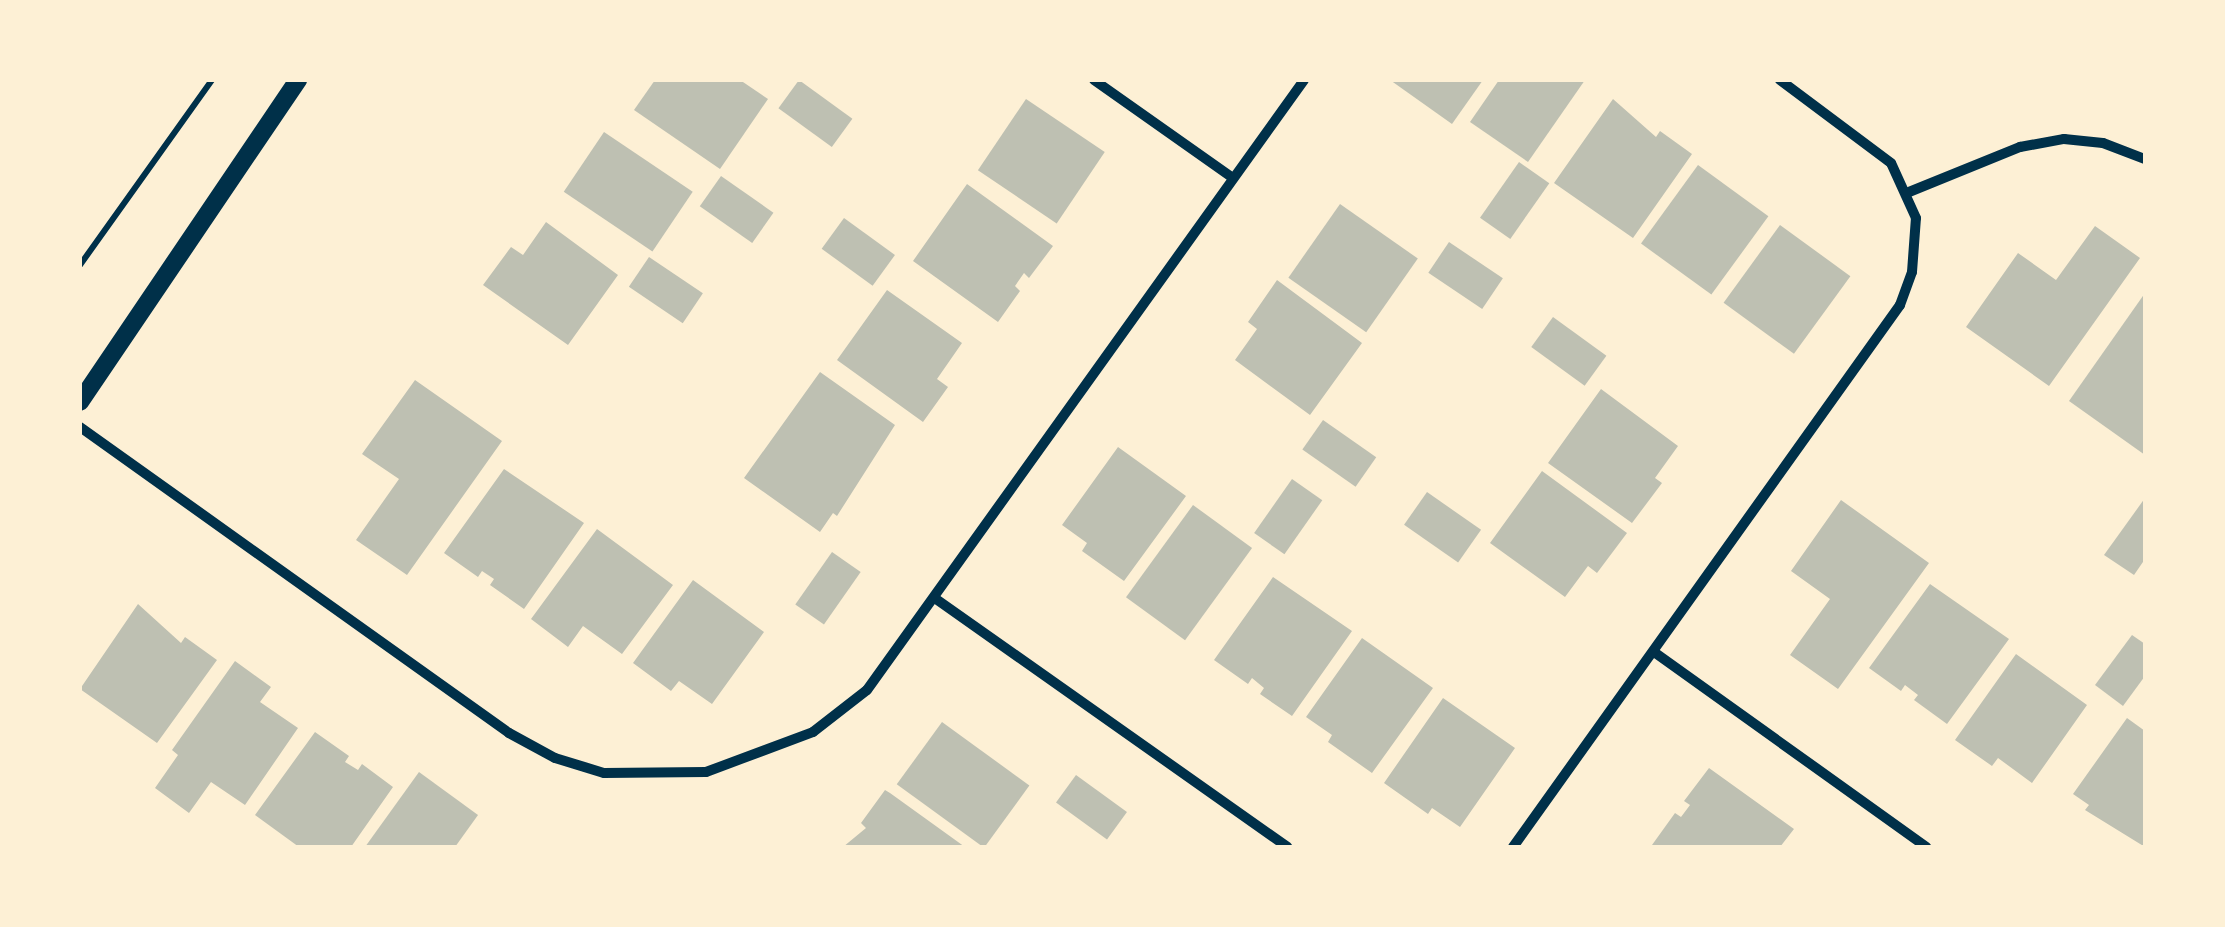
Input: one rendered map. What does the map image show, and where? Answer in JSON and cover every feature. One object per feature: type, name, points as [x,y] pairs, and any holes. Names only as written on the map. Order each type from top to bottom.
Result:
[{"type":"street","points":[[80,402],[298,80]]},
{"type":"street","points":[[1094,80],[1233,178]]},
{"type":"street","points":[[80,428],[508,733],[604,774],[706,772],[813,732],[867,690],[936,599],[1304,80]]},
{"type":"street","points":[[1513,847],[1900,305],[1916,250],[1909,192],[1876,151],[1780,80]]},
{"type":"street","points":[[1909,192],[2020,147],[2064,139],[2102,142],[2145,159]]},
{"type":"street","points":[[936,599],[1286,847]]},
{"type":"street","points":[[1654,652],[1926,847]]},
{"type":"path","points":[[80,265],[212,80]]},
{"type":"building","points":[[655,80],[740,80],[768,99],[720,169],[634,110]]},
{"type":"building","points":[[799,80],[852,119],[832,147],[778,108]]},
{"type":"building","points":[[1390,80],[1483,80],[1452,124]]},
{"type":"building","points":[[1499,80],[1585,80],[1528,162],[1470,122]]},
{"type":"building","points":[[1026,99],[1105,152],[1057,223],[978,170]]},
{"type":"building","points":[[1613,99],[1656,137],[1660,131],[1692,154],[1633,238],[1554,183]]},
{"type":"building","points":[[604,132],[693,192],[652,252],[564,192]]},
{"type":"building","points":[[1519,162],[1549,183],[1510,239],[1480,218]]},
{"type":"building","points":[[1698,165],[1768,216],[1711,295],[1641,243]]},
{"type":"building","points":[[721,176],[773,213],[752,243],[700,206]]},
{"type":"building","points":[[967,184],[1053,246],[1029,278],[1024,273],[1015,286],[1020,291],[998,322],[913,261]]},
{"type":"building","points":[[1340,204],[1418,258],[1366,332],[1288,278]]},
{"type":"building","points":[[844,218],[895,255],[873,286],[822,249]]},
{"type":"building","points":[[546,222],[618,275],[568,345],[483,285],[511,247],[523,255]]},
{"type":"building","points":[[1780,225],[1850,276],[1794,354],[1724,303]]},
{"type":"building","points":[[2095,226],[2140,258],[2049,386],[1966,327],[2018,253],[2056,280]]},
{"type":"building","points":[[1449,242],[1503,278],[1482,309],[1428,273]]},
{"type":"building","points":[[649,257],[703,293],[683,323],[629,287]]},
{"type":"building","points":[[1277,280],[1362,343],[1310,415],[1235,360],[1257,329],[1248,322]]},
{"type":"building","points":[[887,290],[962,343],[937,379],[948,387],[923,422],[837,360]]},
{"type":"building","points":[[2145,293],[2145,455],[2069,401]]},
{"type":"building","points":[[1553,317],[1606,356],[1585,386],[1531,347]]},
{"type":"building","points":[[820,372],[895,425],[837,516],[833,513],[820,532],[744,478]]},
{"type":"building","points":[[415,380],[502,441],[407,575],[356,540],[399,479],[362,454]]},
{"type":"building","points":[[1601,389],[1678,446],[1655,478],[1662,483],[1632,523],[1548,463]]},
{"type":"building","points":[[1323,420],[1376,457],[1356,487],[1302,449]]},
{"type":"building","points":[[1118,447],[1186,496],[1124,581],[1082,551],[1087,543],[1062,525]]},
{"type":"building","points":[[504,469],[584,523],[524,609],[490,585],[494,579],[482,571],[478,577],[444,553]]},
{"type":"building","points":[[1542,471],[1627,533],[1597,573],[1588,566],[1565,597],[1490,543]]},
{"type":"building","points":[[1292,479],[1322,500],[1284,554],[1254,533]]},
{"type":"building","points":[[1427,492],[1481,530],[1458,563],[1404,525]]},
{"type":"building","points":[[2145,498],[2145,559],[2134,575],[2104,555]]},
{"type":"building","points":[[1841,500],[1929,563],[1838,689],[1790,655],[1830,599],[1791,571]]},
{"type":"building","points":[[1193,505],[1252,548],[1185,640],[1126,597]]},
{"type":"building","points":[[597,529],[673,585],[622,654],[583,626],[568,647],[531,619]]},
{"type":"building","points":[[832,552],[861,572],[824,625],[795,604]]},
{"type":"building","points":[[1273,577],[1352,631],[1292,716],[1260,694],[1264,688],[1252,678],[1248,684],[1214,660]]},
{"type":"building","points":[[693,580],[764,632],[712,704],[679,681],[671,691],[633,663]]},
{"type":"building","points":[[1930,584],[2009,639],[1947,724],[1914,700],[1918,695],[1905,685],[1901,691],[1869,668]]},
{"type":"building","points":[[138,604],[181,643],[185,637],[217,660],[157,743],[80,689]]},
{"type":"building","points":[[2132,635],[2145,644],[2145,676],[2123,706],[2095,685]]},
{"type":"building","points":[[1362,638],[1433,688],[1372,773],[1328,742],[1332,735],[1306,717]]},
{"type":"building","points":[[2016,654],[2087,705],[2032,783],[1998,758],[1992,766],[1955,740]]},
{"type":"building","points":[[235,661],[271,687],[260,702],[298,728],[245,805],[211,782],[189,813],[155,788],[178,755],[172,750]]},
{"type":"building","points":[[1443,698],[1515,748],[1460,827],[1432,808],[1428,814],[1384,783]]},
{"type":"building","points":[[2127,718],[2145,731],[2145,847],[2085,810],[2089,805],[2073,794]]},
{"type":"building","points":[[942,722],[1029,785],[983,847],[897,784]]},
{"type":"building","points":[[315,732],[349,756],[345,762],[358,770],[362,764],[393,787],[351,847],[299,847],[255,815]]},
{"type":"building","points":[[1709,768],[1794,829],[1780,847],[1652,845],[1675,813],[1681,817],[1690,805],[1684,801]]},
{"type":"building","points":[[419,772],[478,815],[455,847],[365,847]]},
{"type":"building","points":[[1076,775],[1127,812],[1107,840],[1056,803]]},
{"type":"building","points":[[885,790],[965,847],[843,847],[866,828],[861,823]]}]
